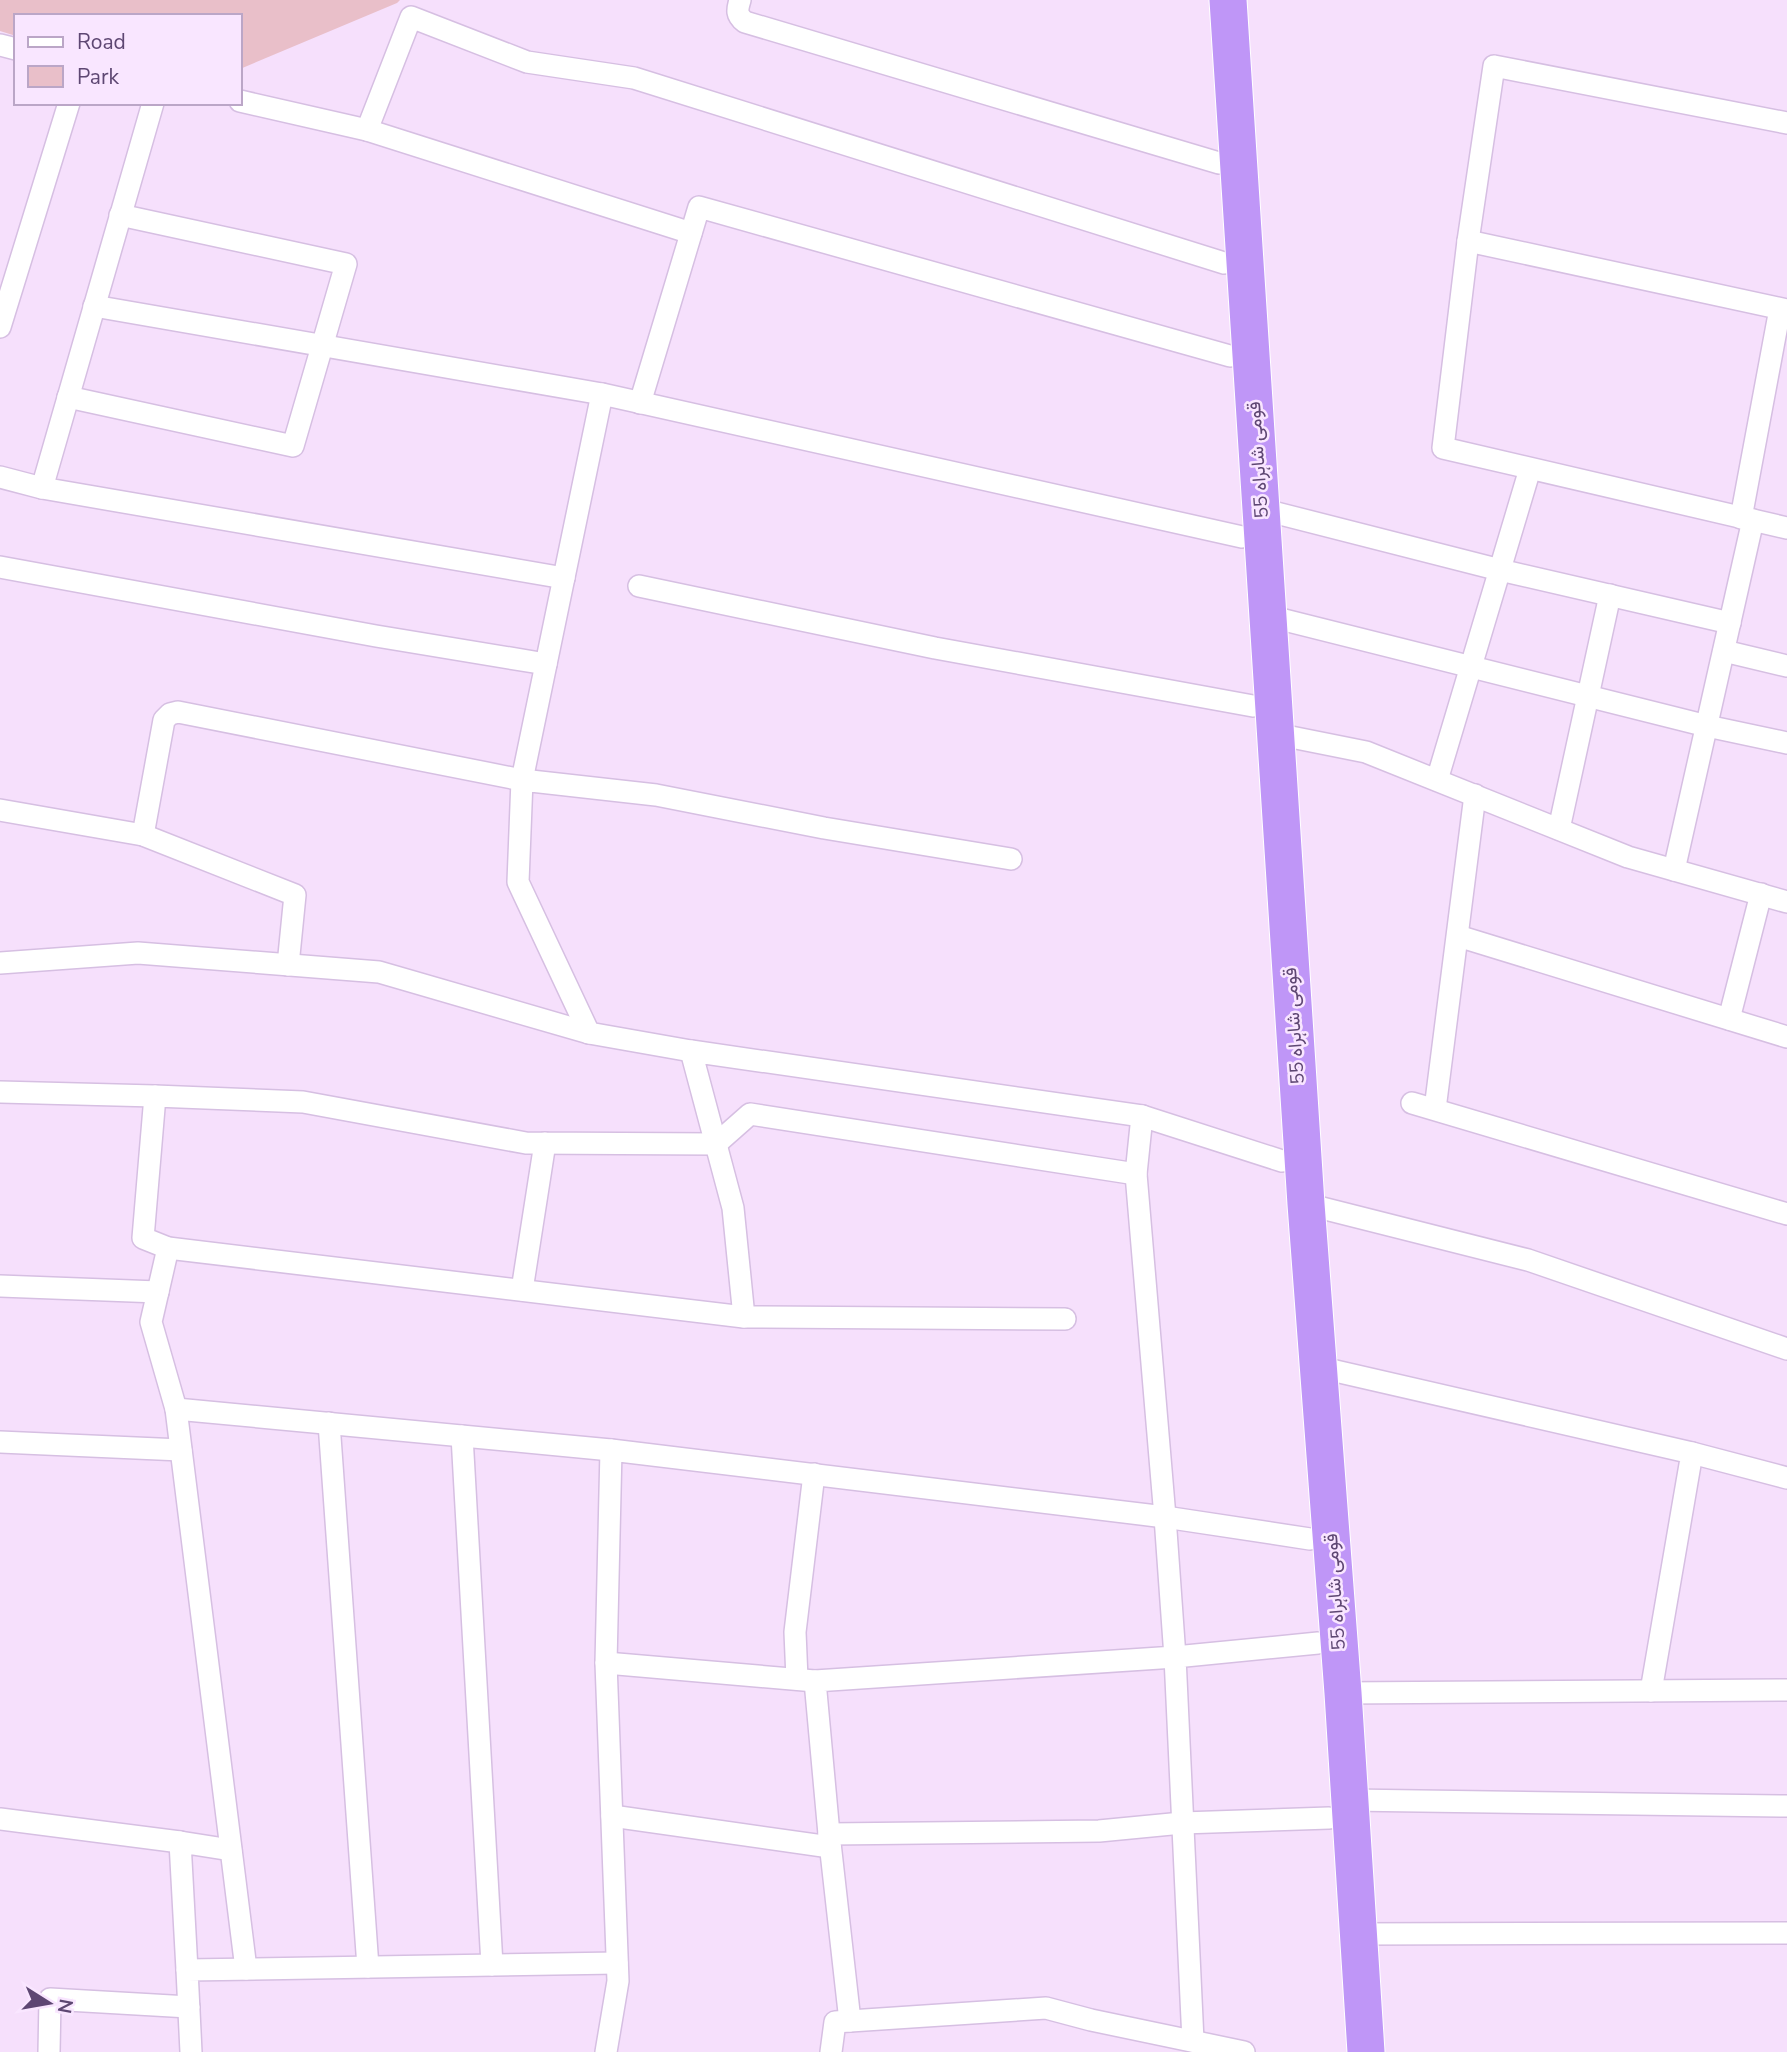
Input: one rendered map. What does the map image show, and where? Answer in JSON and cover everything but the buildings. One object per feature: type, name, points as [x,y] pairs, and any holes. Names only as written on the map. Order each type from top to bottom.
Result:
[{"type":"highway","name":"قومی شاہراہ 55","points":[[1207,0],[1226,180],[1252,523],[1253,706],[1268,774],[1280,968],[1306,1204],[1315,1467],[1343,1693],[1339,1809],[1345,2052]]},
{"type":"highway","name":"قومی شاہراہ 55","points":[[1228,0],[1224,263],[1230,356],[1252,523],[1268,616],[1276,734],[1268,774]]},
{"type":"highway","name":"قومی شاہراہ 55","points":[[1280,968],[1282,1161],[1310,1347]]},
{"type":"highway","name":"قومی شاہراہ 55","points":[[1315,1467],[1310,1539],[1318,1643],[1357,1934],[1366,2052]]},
{"type":"street","points":[[740,0],[737,11],[745,22],[1226,180]]},
{"type":"street","points":[[367,130],[416,8],[527,62],[634,78],[1224,263]]},
{"type":"street","points":[[1787,123],[1494,66],[1468,241],[1443,448],[1787,528]]},
{"type":"street","points":[[242,100],[367,130],[691,233]]},
{"type":"street","points":[[0,327],[68,105]]},
{"type":"street","points":[[41,488],[152,105]]},
{"type":"street","points":[[640,403],[699,207],[1230,356]]},
{"type":"street","points":[[68,397],[293,446],[346,264],[120,215]]},
{"type":"street","points":[[1468,241],[1784,310],[1730,623],[1674,870]]},
{"type":"street","points":[[94,306],[602,394],[1500,570],[1730,623]]},
{"type":"street","points":[[589,1032],[518,882],[522,780],[602,394]]},
{"type":"street","points":[[1437,780],[1530,469]]},
{"type":"street","points":[[0,477],[41,488],[564,578]]},
{"type":"street","points":[[0,567],[376,636],[546,664]]},
{"type":"street","points":[[639,586],[935,648],[1253,706]]},
{"type":"street","points":[[1559,829],[1610,596]]},
{"type":"street","points":[[1268,616],[1588,697],[1787,743]]},
{"type":"street","points":[[1724,651],[1787,666]]},
{"type":"street","points":[[144,835],[164,720],[178,712],[522,780],[656,795],[824,828],[1011,859]]},
{"type":"street","points":[[1276,734],[1366,752],[1628,857],[1787,902]]},
{"type":"street","points":[[1435,1110],[1475,795]]},
{"type":"street","points":[[0,810],[144,835],[295,895],[288,965]]},
{"type":"street","points":[[1729,1019],[1761,894]]},
{"type":"street","points":[[1458,936],[1787,1037]]},
{"type":"street","points":[[0,963],[138,953],[379,972],[589,1032],[691,1051],[1142,1116],[1282,1161]]},
{"type":"street","points":[[691,1051],[733,1208],[744,1317]]},
{"type":"street","points":[[0,1092],[303,1102],[526,1143],[716,1144],[750,1114],[1136,1174]]},
{"type":"street","points":[[155,1096],[143,1238],[168,1248],[744,1317],[1065,1319]]},
{"type":"street","points":[[1412,1103],[1787,1214]]},
{"type":"street","points":[[1142,1116],[1136,1174],[1175,1657],[1192,2041]]},
{"type":"street","points":[[522,1290],[545,1143]]},
{"type":"street","points":[[1306,1204],[1528,1260],[1787,1349]]},
{"type":"street","points":[[168,1248],[151,1322],[176,1409],[246,1969]]},
{"type":"street","points":[[0,1286],[158,1293]]},
{"type":"street","points":[[1310,1347],[1787,1478]]},
{"type":"street","points":[[176,1409],[611,1450],[1165,1517],[1310,1539]]},
{"type":"street","points":[[329,1423],[368,1967]]},
{"type":"street","points":[[462,1436],[492,1965]]},
{"type":"street","points":[[0,1442],[181,1450]]},
{"type":"street","points":[[609,2051],[618,1981],[606,1663],[611,1450]]},
{"type":"street","points":[[1651,1691],[1692,1453]]},
{"type":"street","points":[[814,1474],[794,1632],[806,1680],[829,1841],[850,2021]]},
{"type":"street","points":[[606,1663],[806,1680],[1175,1657],[1318,1643]]},
{"type":"street","points":[[1343,1693],[1787,1690]]},
{"type":"street","points":[[612,1816],[829,1841],[1099,1831],[1339,1809],[1787,1806]]},
{"type":"street","points":[[0,1819],[231,1850]]},
{"type":"street","points":[[180,1842],[191,2052]]},
{"type":"street","points":[[1357,1934],[1787,1933]]},
{"type":"street","points":[[187,1970],[617,1963]]},
{"type":"street","points":[[49,2052],[50,1999],[188,2007]]},
{"type":"street","points":[[831,2052],[835,2022],[1046,2008],[1244,2052]]},
{"type":"green space","points":[[0,0],[400,0],[242,68],[242,14],[14,14],[14,35],[0,31]]}]
